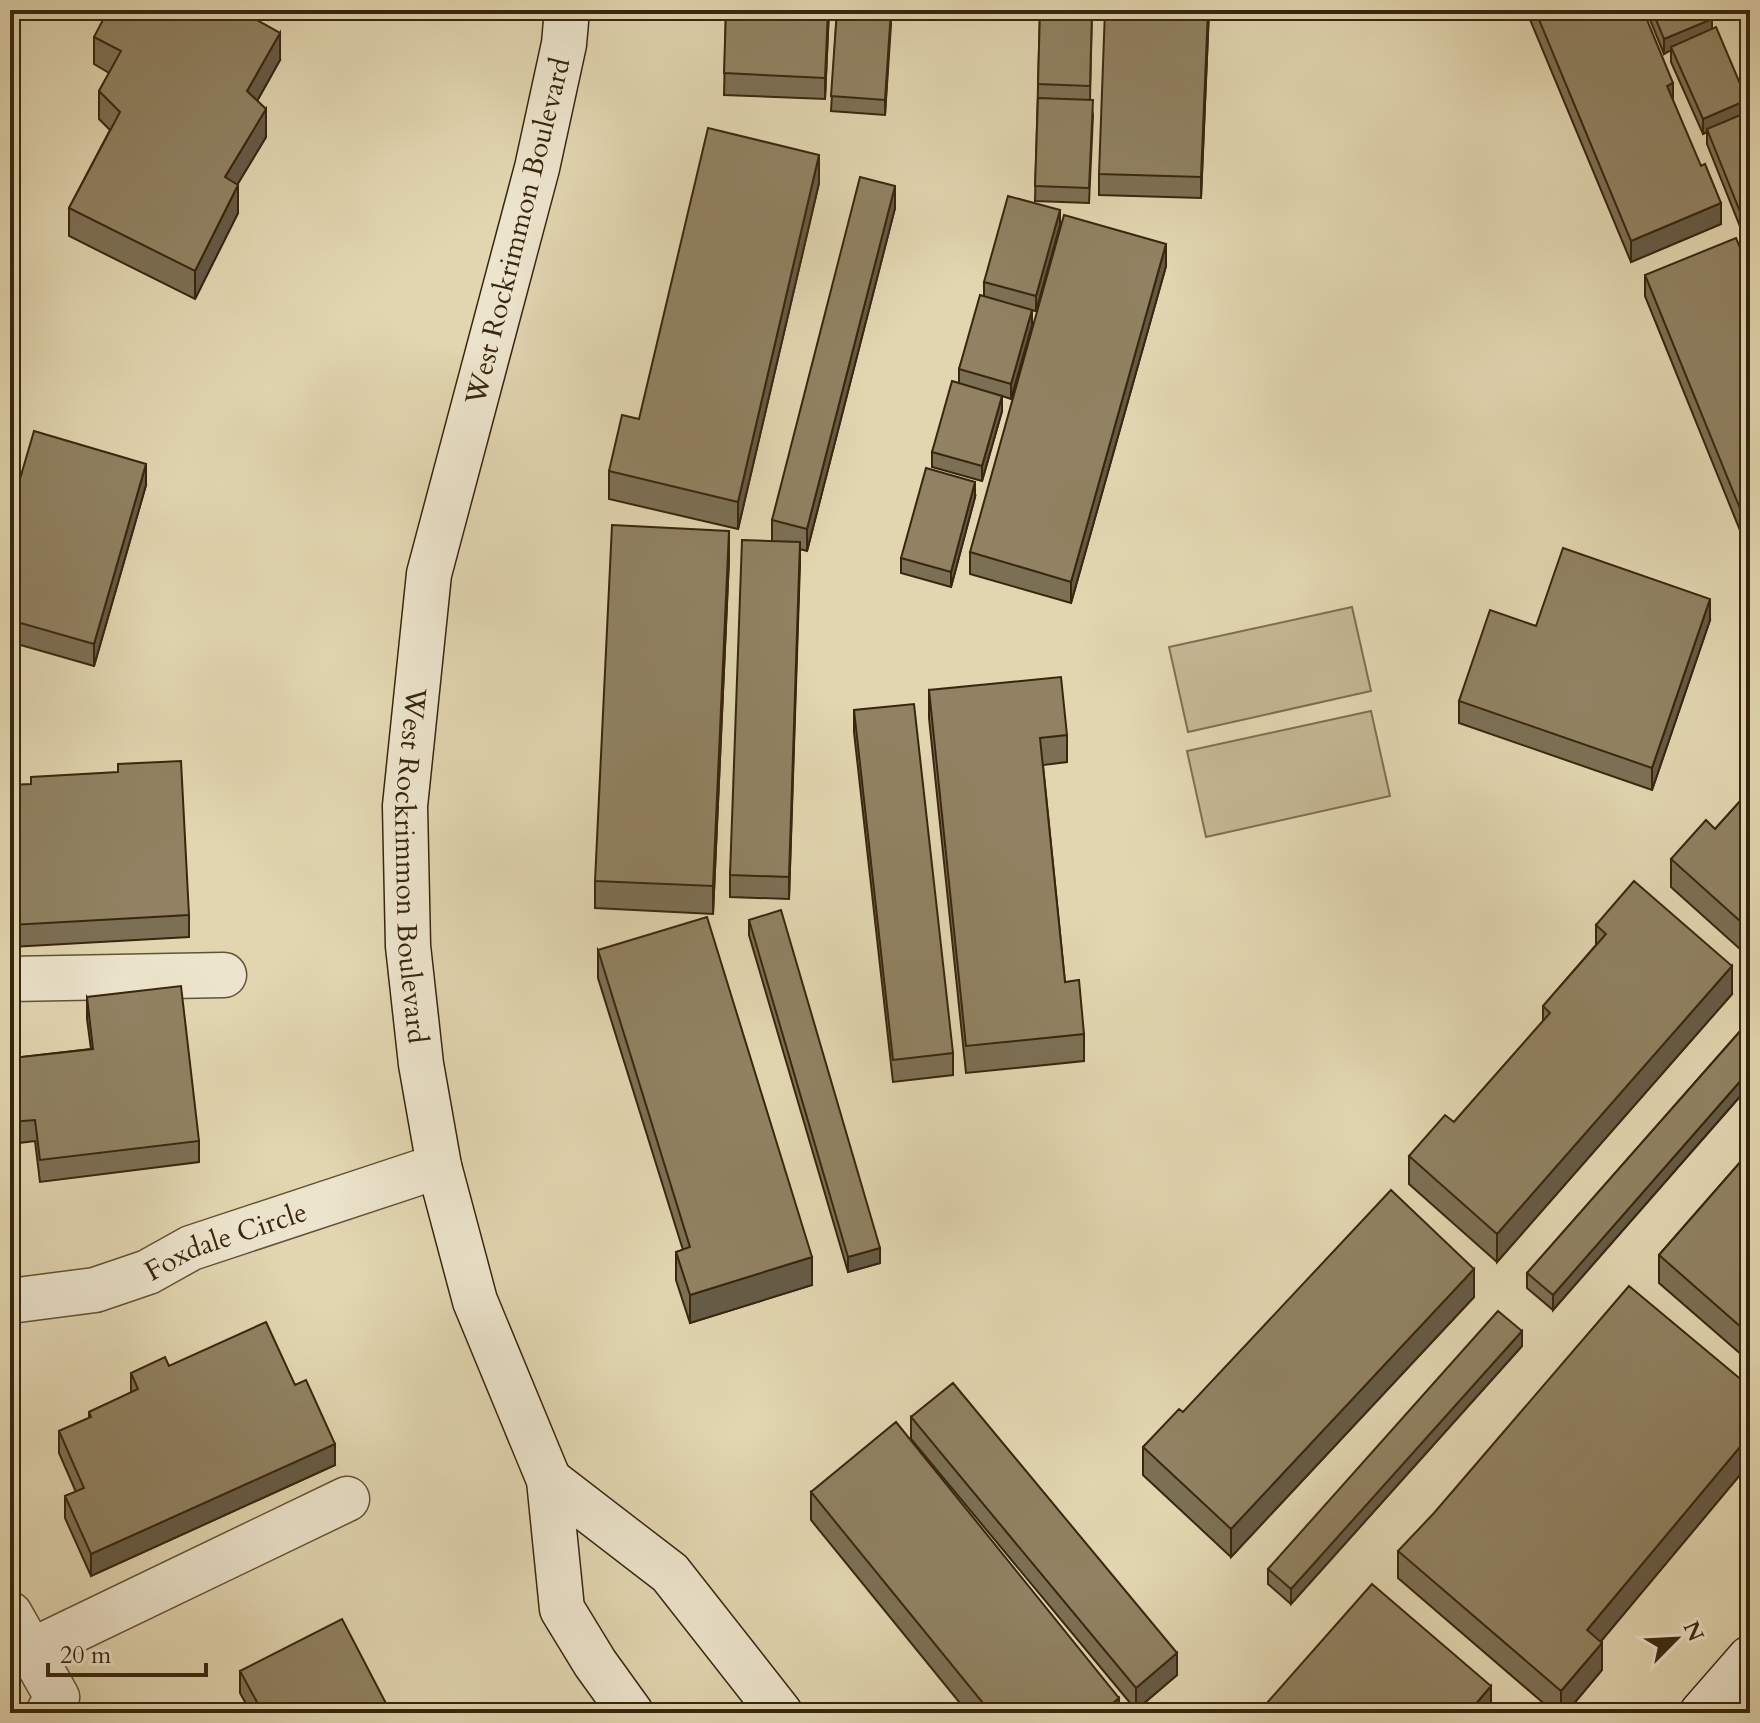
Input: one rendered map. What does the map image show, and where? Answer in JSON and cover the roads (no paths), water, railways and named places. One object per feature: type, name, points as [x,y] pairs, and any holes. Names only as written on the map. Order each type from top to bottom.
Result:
[{"type":"main road","name":"West Rockrimmon Boulevard","points":[[567,10],[564,44],[537,168],[429,574],[405,806],[408,946],[421,1064],[439,1166],[475,1301],[549,1480],[562,1609],[631,1713]]},
{"type":"main road","points":[[10,979],[224,975]]},
{"type":"main road","name":"Foxdale Circle","points":[[10,1301],[95,1290],[148,1272],[191,1248],[439,1166]]},
{"type":"main road","name":"West Rockrimmon Boulevard","points":[[549,1480],[670,1573],[780,1713]]},
{"type":"main road","points":[[48,1713],[57,1697],[20,1633],[347,1499]]},
{"type":"main road","points":[[1702,1713],[1750,1658]]}]
